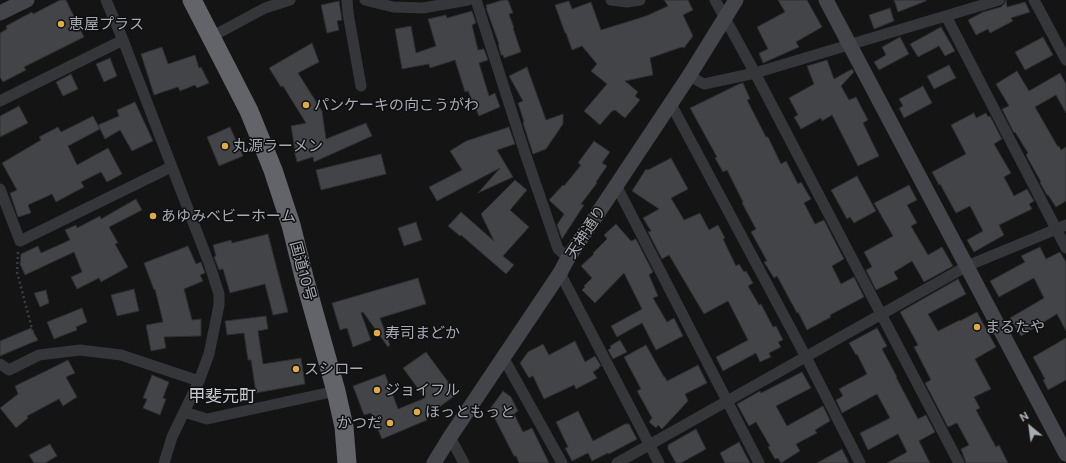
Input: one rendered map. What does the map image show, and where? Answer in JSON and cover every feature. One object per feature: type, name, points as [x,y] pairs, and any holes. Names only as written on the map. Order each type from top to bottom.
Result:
[{"type":"highway","name":"国道10号","points":[[192,0],[249,111],[273,170],[291,225],[336,391],[344,427],[347,463]]},
{"type":"highway","points":[[344,427],[361,463]]},
{"type":"street","points":[[0,13],[27,0]]},
{"type":"street","points":[[106,0],[124,40],[210,266],[219,294],[209,354],[200,381],[172,437],[164,463]]},
{"type":"street","points":[[211,37],[265,8],[290,0]]},
{"type":"street","points":[[347,0],[361,86]]},
{"type":"street","points":[[365,0],[393,7],[423,8],[468,0]]},
{"type":"street","points":[[476,0],[525,153],[558,249],[568,258]]},
{"type":"street","points":[[611,0],[627,2],[640,0]]},
{"type":"street","points":[[715,0],[755,72],[959,463]]},
{"type":"street","name":"天神通り","points":[[434,463],[560,273],[568,258],[616,185],[671,104],[736,0]]},
{"type":"street","points":[[826,0],[1066,454]]},
{"type":"street","points":[[689,76],[704,84],[755,72],[999,0]]},
{"type":"street","points":[[1034,0],[1066,60]]},
{"type":"street","points":[[946,16],[1061,227],[1066,248]]},
{"type":"street","points":[[0,101],[124,40]]},
{"type":"street","points":[[671,104],[806,357],[860,463]]},
{"type":"street","points":[[0,189],[20,241],[172,167]]},
{"type":"street","points":[[616,185],[759,463]]},
{"type":"street","points":[[617,463],[967,266],[1061,227]]},
{"type":"street","points":[[560,273],[658,463]]},
{"type":"street","points":[[0,364],[9,370],[39,354],[80,350],[121,356],[200,381]]},
{"type":"street","points":[[504,357],[562,463]]},
{"type":"street","points":[[184,412],[207,419],[336,391]]},
{"type":"street","points":[[450,437],[464,463]]},
{"type":"path","points":[[20,241],[16,272],[28,320],[39,354]]},
{"type":"building","points":[[60,0],[66,0],[84,37],[24,67],[26,70],[3,82],[0,77],[0,33],[7,29],[6,26],[32,12],[33,14]]},
{"type":"building","points":[[508,0],[513,13],[509,14],[521,52],[504,58],[503,55],[501,55],[499,44],[486,8],[486,5]]},
{"type":"building","points":[[664,0],[688,0],[693,10],[683,15],[693,36],[684,48],[682,47],[650,58],[653,75],[625,81],[638,92],[635,96],[640,100],[625,118],[615,110],[612,111],[600,125],[584,111],[607,84],[591,71],[597,64],[582,46],[572,50],[555,5],[569,1],[572,9],[591,2],[601,30],[646,16],[668,6]]},
{"type":"building","points":[[778,0],[807,0],[822,27],[796,42],[799,47],[763,63],[759,53],[768,49],[757,27],[785,12]]},
{"type":"building","points":[[894,0],[926,0],[926,1],[898,12]]},
{"type":"building","points":[[1006,0],[1007,7],[1025,2],[1030,12],[1011,18],[1013,21],[990,33],[988,29],[976,35],[968,20],[983,12],[1001,7]]},
{"type":"building","points":[[339,1],[342,20],[337,21],[339,30],[327,33],[321,5]]},
{"type":"building","points":[[890,8],[894,21],[874,29],[869,15]]},
{"type":"building","points":[[472,11],[476,23],[472,25],[478,50],[484,49],[488,60],[479,63],[489,96],[495,93],[500,107],[479,116],[468,91],[465,92],[455,60],[430,68],[429,64],[402,69],[395,29],[411,26],[416,53],[436,46],[428,19],[446,15],[447,18]]},
{"type":"building","points":[[941,27],[955,51],[945,56],[939,46],[918,57],[910,44]]},
{"type":"building","points":[[900,37],[909,54],[879,70],[874,62],[886,55],[882,47]]},
{"type":"building","points":[[1043,37],[1053,55],[1025,70],[1015,52]]},
{"type":"building","points":[[312,43],[319,62],[298,73],[322,111],[326,139],[366,123],[372,136],[314,162],[313,157],[297,162],[291,126],[306,123],[283,86],[281,87],[269,68]]},
{"type":"building","points":[[162,47],[168,64],[195,55],[199,68],[201,67],[209,83],[197,88],[195,85],[180,91],[178,87],[154,95],[141,54]]},
{"type":"building","points":[[110,58],[117,76],[104,82],[96,64]]},
{"type":"building","points":[[827,60],[834,79],[852,69],[854,72],[841,86],[849,100],[856,97],[868,120],[863,123],[879,156],[858,166],[832,115],[822,121],[821,118],[801,129],[794,117],[798,115],[789,98],[814,84],[807,66]]},
{"type":"building","points":[[949,65],[956,78],[934,89],[927,76]]},
{"type":"building","points":[[527,67],[546,120],[563,114],[563,124],[546,149],[533,154],[518,103],[523,101],[509,76]]},
{"type":"building","points":[[1017,71],[1029,91],[1060,73],[1066,84],[1066,113],[1056,95],[1035,107],[1058,147],[1059,146],[1061,150],[1066,147],[1066,201],[1056,207],[1040,183],[1041,182],[1026,155],[1028,153],[1015,132],[1014,133],[1002,109],[1009,106],[996,84]]},
{"type":"building","points":[[71,74],[78,89],[63,96],[56,82]]},
{"type":"building","points":[[743,83],[750,99],[747,100],[781,164],[786,161],[798,184],[801,182],[811,199],[804,203],[815,224],[824,220],[844,259],[832,266],[841,284],[854,277],[864,297],[830,315],[831,317],[807,330],[777,276],[774,278],[764,262],[767,261],[751,232],[756,229],[727,170],[723,172],[715,158],[717,157],[690,108]]},
{"type":"building","points":[[923,86],[932,103],[904,118],[899,108],[903,106],[899,99]]},
{"type":"building","points":[[135,102],[153,141],[132,151],[120,130],[105,139],[98,125],[119,116],[117,110]]},
{"type":"building","points":[[19,106],[28,123],[0,137],[0,116]]},
{"type":"building","points":[[974,113],[976,118],[986,113],[988,117],[990,116],[1002,139],[994,144],[1011,173],[1004,177],[1014,196],[1027,189],[1034,201],[1029,204],[1032,209],[999,225],[1004,235],[974,252],[967,240],[983,231],[970,206],[956,213],[932,172],[966,154],[951,125]]},
{"type":"building","points":[[93,116],[100,129],[68,146],[77,165],[108,148],[122,174],[107,182],[101,172],[81,182],[84,187],[56,202],[52,194],[28,205],[31,213],[18,217],[10,193],[17,190],[2,163],[41,140],[39,137],[58,127],[61,132]]},
{"type":"building","name":"丸源ラーメン","points":[[230,127],[243,156],[219,166],[207,137]]},
{"type":"building","points":[[509,127],[515,144],[497,150],[513,177],[478,193],[500,168],[437,201],[429,187],[462,170],[450,151],[466,141]]},
{"type":"building","points":[[594,141],[610,152],[602,163],[607,166],[596,182],[597,183],[581,204],[584,205],[562,239],[557,225],[564,214],[549,200],[563,185],[564,186],[581,165],[578,163]]},
{"type":"building","points":[[381,154],[386,174],[321,190],[316,170]]},
{"type":"building","points":[[671,158],[688,189],[671,198],[684,220],[700,213],[709,230],[718,225],[736,266],[739,264],[744,272],[746,271],[753,283],[748,286],[759,305],[761,304],[773,327],[776,326],[783,340],[778,342],[781,347],[769,353],[771,357],[760,362],[756,353],[723,371],[716,357],[748,340],[728,301],[704,314],[669,255],[662,259],[648,232],[651,231],[643,218],[659,209],[632,191],[646,169],[648,170]]},
{"type":"building","points":[[857,176],[876,211],[854,223],[850,217],[847,219],[831,190]]},
{"type":"building","points":[[515,180],[527,190],[510,210],[529,227],[503,256],[514,265],[506,274],[461,235],[460,236],[448,226],[461,212],[494,241],[481,214]]},
{"type":"building","points":[[909,185],[917,200],[907,205],[917,223],[911,226],[928,255],[942,247],[953,266],[924,282],[912,261],[894,272],[898,279],[876,290],[866,270],[872,267],[864,252],[893,236],[874,203]]},
{"type":"building","points":[[136,199],[142,210],[109,227],[118,243],[115,244],[128,267],[101,282],[99,278],[77,289],[71,277],[82,272],[74,252],[25,275],[20,264],[21,254],[38,246],[41,253],[70,240],[65,230],[76,225],[77,228],[100,216],[101,219]]},
{"type":"building","points":[[416,222],[422,240],[404,246],[398,228]]},
{"type":"building","points":[[616,224],[631,241],[636,239],[653,272],[649,275],[658,296],[653,298],[667,322],[674,318],[683,336],[656,350],[642,323],[617,337],[611,326],[642,309],[624,273],[595,303],[582,290],[592,278],[581,266],[607,239],[604,235]]},
{"type":"building","points":[[268,234],[288,312],[273,315],[265,284],[230,293],[223,269],[219,270],[214,257],[216,256],[213,245],[231,240],[232,243]]},
{"type":"building","points":[[188,246],[196,264],[201,262],[205,273],[200,275],[203,281],[184,289],[192,320],[201,319],[201,336],[164,337],[166,348],[151,351],[146,325],[163,322],[155,289],[154,290],[144,263]]},
{"type":"building","points":[[1040,247],[1046,259],[1060,252],[1066,262],[1066,331],[1057,314],[1021,336],[1010,318],[1044,298],[1034,278],[999,297],[990,281],[1025,262],[1021,256]]},
{"type":"building","points":[[418,278],[426,304],[380,318],[390,345],[388,347],[363,312],[361,313],[371,340],[353,347],[347,328],[340,330],[332,303]]},
{"type":"building","points":[[958,279],[966,294],[928,314],[938,331],[977,312],[996,347],[975,359],[991,389],[974,397],[980,408],[976,410],[996,447],[999,445],[1008,463],[966,463],[961,449],[969,445],[957,423],[948,427],[925,383],[931,380],[914,347],[918,345],[900,312]]},
{"type":"building","points":[[134,289],[139,311],[117,316],[111,295]]},
{"type":"building","points":[[46,290],[49,303],[40,307],[34,293]]},
{"type":"building","points":[[82,308],[87,322],[76,327],[77,330],[54,339],[47,322]]},
{"type":"building","points":[[266,316],[268,329],[258,331],[263,364],[301,358],[305,384],[256,393],[251,360],[248,360],[244,333],[227,335],[225,321]]},
{"type":"building","points":[[31,328],[38,340],[0,356],[0,341]]},
{"type":"building","points":[[877,328],[887,346],[882,349],[918,419],[926,415],[935,432],[919,441],[930,463],[887,463],[907,452],[898,434],[868,450],[860,433],[890,418],[877,394],[842,413],[836,400],[843,396],[839,389],[867,374],[857,354],[856,355],[849,343]]},
{"type":"building","points":[[1066,338],[1066,380],[1048,390],[1043,380],[1045,379],[1033,357]]},
{"type":"building","points":[[620,340],[627,352],[613,359],[608,350],[611,348],[610,346]]},
{"type":"building","points":[[575,341],[585,362],[595,356],[601,366],[593,372],[597,378],[576,389],[574,385],[544,399],[533,376],[529,378],[520,363],[528,352],[543,344],[549,355]]},
{"type":"building","points":[[646,345],[667,381],[698,365],[707,383],[685,394],[688,401],[662,429],[658,425],[656,428],[649,422],[652,418],[637,391],[641,389],[624,357]]},
{"type":"building","points":[[426,352],[457,394],[426,417],[427,420],[382,439],[371,413],[364,415],[353,386],[385,374],[398,409],[425,398],[403,368]]},
{"type":"building","points":[[68,360],[75,373],[66,377],[77,397],[63,406],[59,399],[27,416],[28,418],[16,428],[0,408],[18,394],[15,386]]},
{"type":"building","points":[[802,372],[811,388],[776,406],[787,426],[823,406],[830,421],[815,430],[817,433],[796,444],[800,451],[781,463],[778,458],[775,459],[768,447],[770,446],[756,422],[749,426],[737,404],[760,391],[761,393]]},
{"type":"building","points":[[152,375],[169,382],[163,398],[166,399],[160,415],[143,408],[147,399],[143,398]]},
{"type":"building","points":[[503,391],[511,397],[518,411],[514,414],[523,432],[532,428],[549,463],[519,463],[516,456],[514,456],[490,409]]},
{"type":"building","points":[[578,411],[593,441],[625,424],[629,424],[637,439],[592,461],[588,453],[572,461],[565,448],[568,447],[556,422]]},
{"type":"building","points":[[696,429],[706,449],[681,463],[676,463],[668,449],[668,445]]},
{"type":"building","points":[[739,442],[750,463],[725,463],[720,453]]},
{"type":"building","points":[[50,444],[57,456],[45,463],[34,463],[29,455]]},
{"type":"building","points":[[842,449],[849,463],[817,463]]},
{"type":"place","name":"恵屋プラス","points":[[61,24]]},
{"type":"place","name":"パンケーキの向こうがわ","points":[[306,105]]},
{"type":"place","name":"丸源ラーメン","points":[[225,146]]},
{"type":"place","name":"あゆみベビーホーム","points":[[153,216]]},
{"type":"place","name":"まるたや","points":[[977,327]]},
{"type":"place","name":"寿司まどか","points":[[377,333]]},
{"type":"place","name":"スシロー","points":[[296,369]]},
{"type":"place","name":"ジョイフル","points":[[377,390]]},
{"type":"place","name":"ほっともっと","points":[[417,412]]},
{"type":"place","name":"かつだ","points":[[390,423]]},
{"type":"district","name":"甲斐元町","points":[[222,396]]}]
